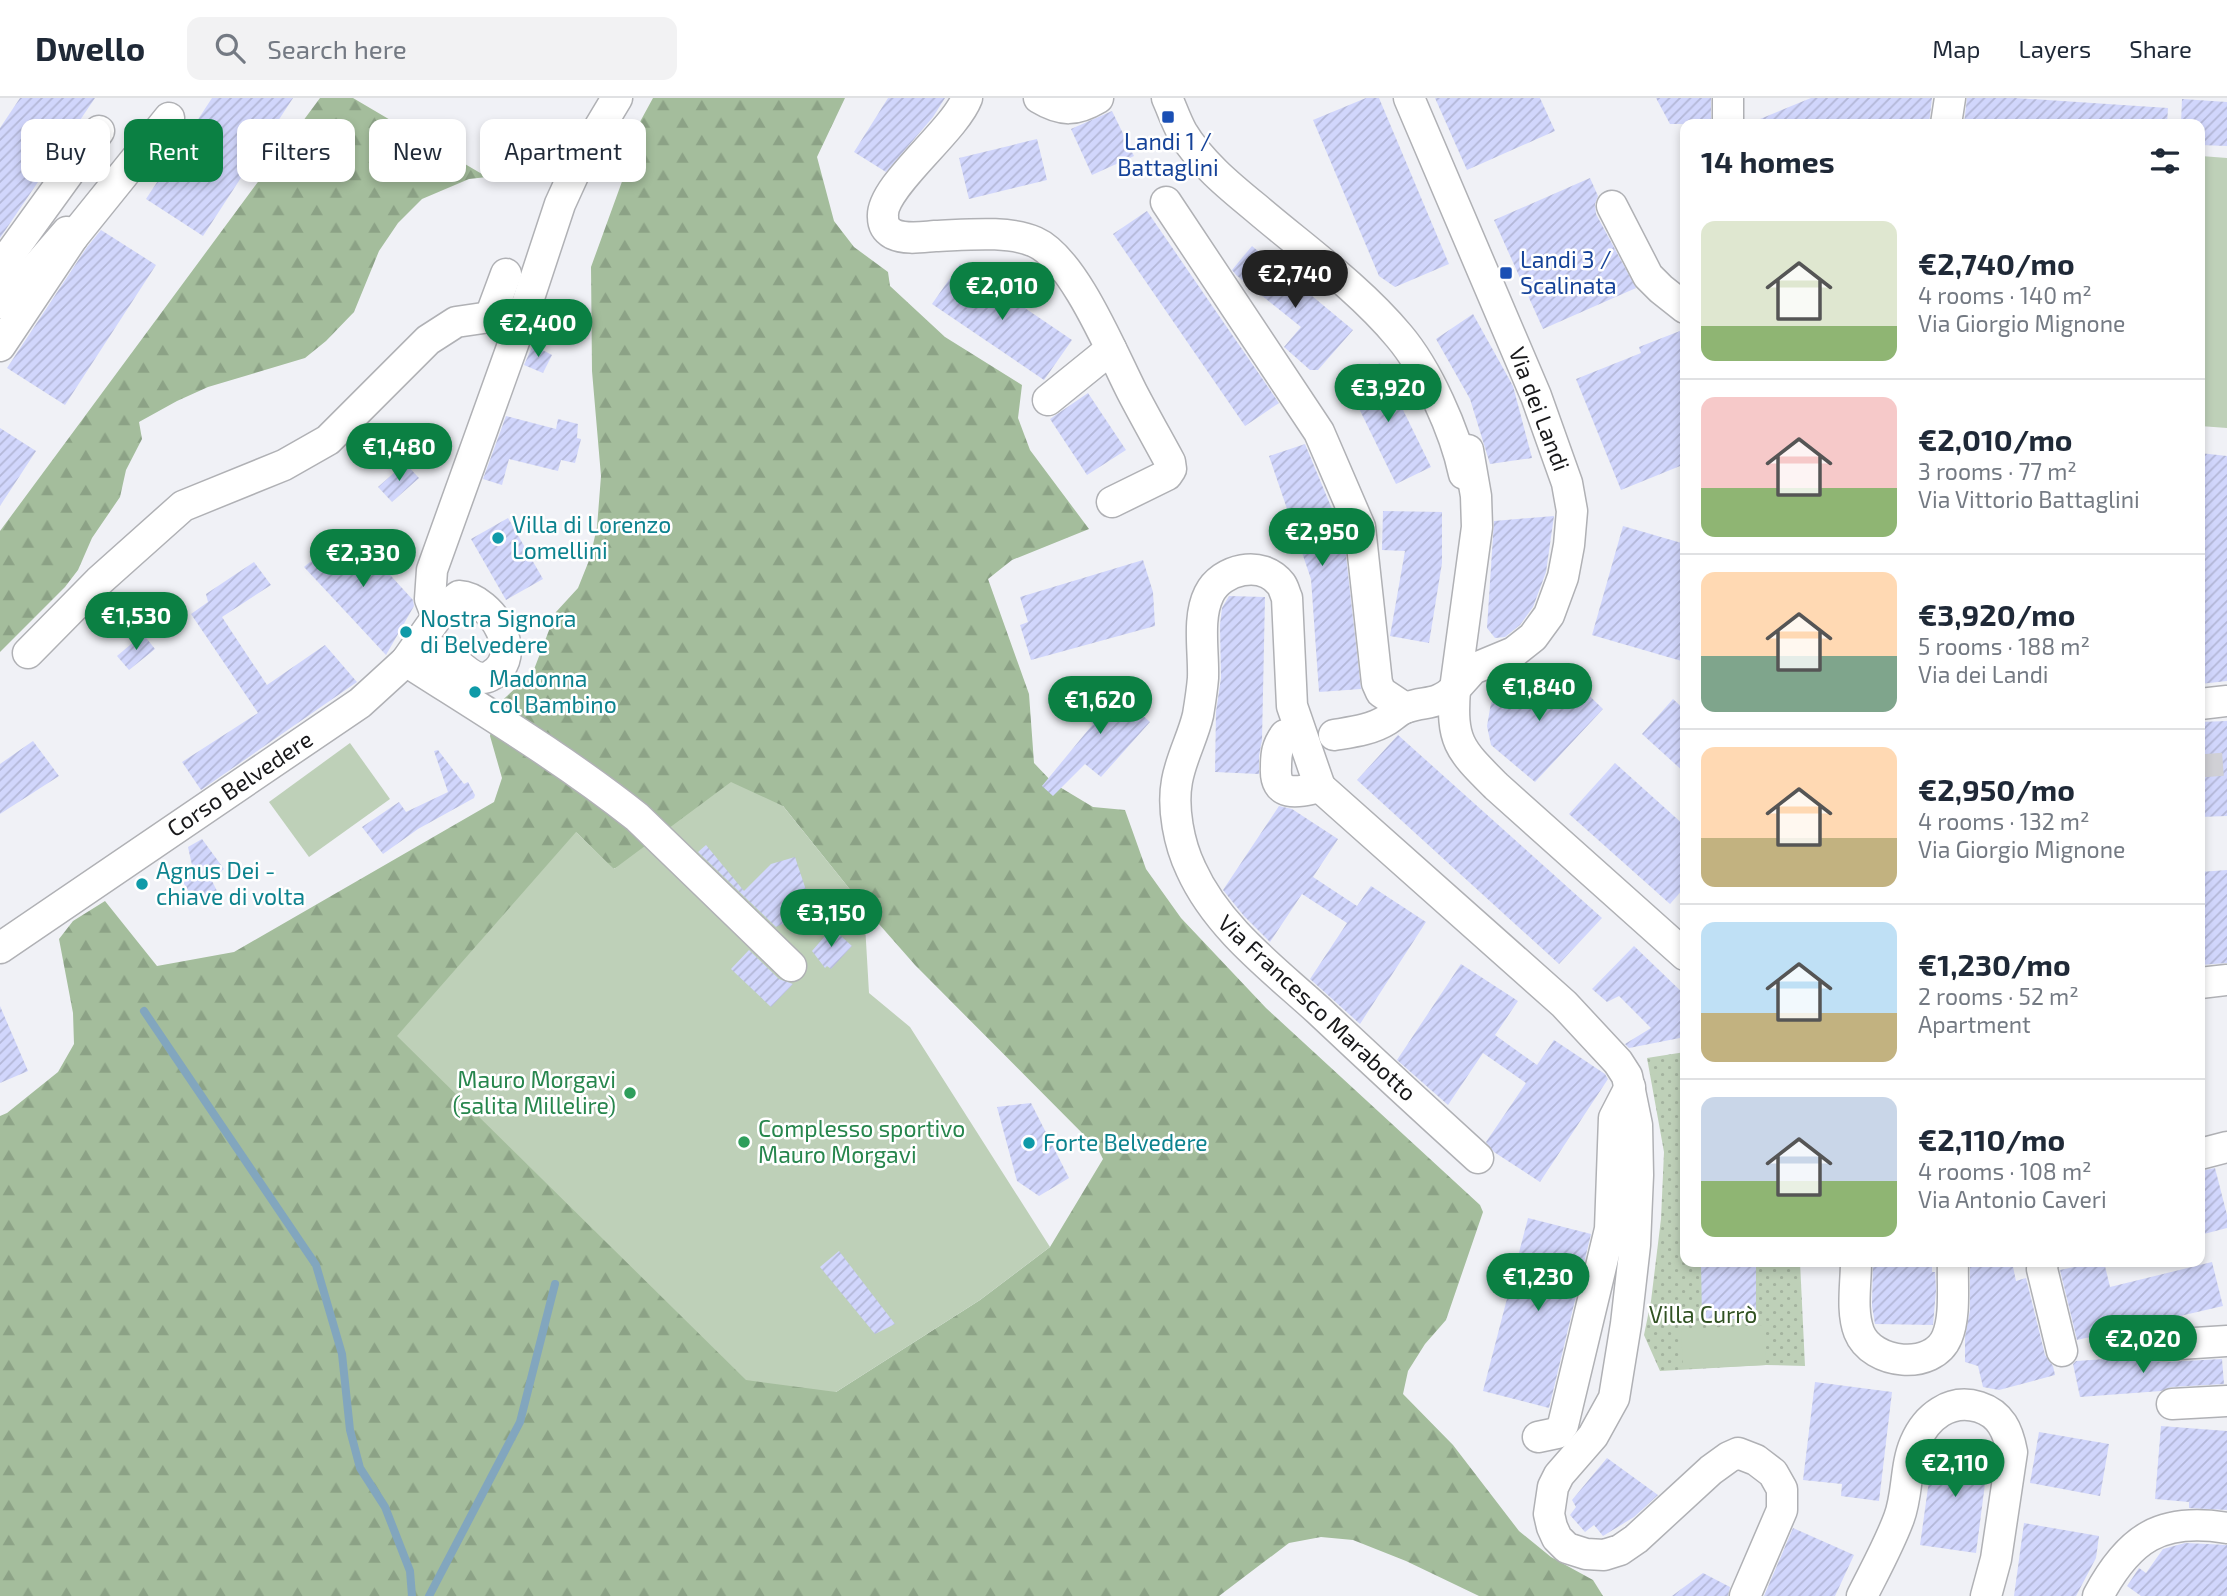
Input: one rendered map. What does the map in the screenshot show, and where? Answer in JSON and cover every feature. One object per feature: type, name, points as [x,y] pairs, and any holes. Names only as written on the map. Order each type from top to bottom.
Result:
[{"type":"street","points":[[406,661],[433,651],[442,653],[480,678],[488,678],[501,668],[506,660],[503,637],[483,604],[460,596],[445,607],[433,608],[432,570],[521,322],[559,204],[581,158],[617,98]]},
{"type":"street","points":[[967,98],[934,145],[886,199],[883,220],[886,229],[895,235],[911,237],[1019,237],[1048,249],[1058,259],[1096,318],[1170,461],[1171,469],[1167,475],[1112,502]]},
{"type":"street","points":[[1040,98],[1055,107],[1080,108],[1098,98]]},
{"type":"street","points":[[1167,98],[1182,131],[1207,163],[1235,191],[1365,301],[1398,335],[1419,363],[1441,409],[1463,469],[1471,505],[1471,570]]},
{"type":"street","name":"Via dei Landi","points":[[1334,735],[1364,730],[1405,708],[1433,703],[1455,689],[1474,669],[1514,652],[1533,637],[1549,615],[1563,576],[1569,545],[1572,511],[1567,483],[1536,396],[1409,98]]},
{"type":"street","points":[[1728,98],[1728,119]]},
{"type":"street","points":[[1947,119],[1950,98]]},
{"type":"street","points":[[0,346],[74,237],[169,118]]},
{"type":"street","points":[[0,290],[4,267],[10,254],[62,182]]},
{"type":"street","points":[[1166,202],[1319,432],[1360,527],[1377,682],[1381,692],[1405,708]]},
{"type":"street","points":[[1612,206],[1648,276],[1680,304]]},
{"type":"street","points":[[0,303],[9,299],[67,232],[74,237]]},
{"type":"street","points":[[490,317],[506,274]]},
{"type":"street","points":[[28,653],[99,581],[183,506],[284,465],[328,440],[428,340],[456,322],[490,317],[521,322]]},
{"type":"street","points":[[1048,400],[1111,349]]},
{"type":"street","points":[[1468,450],[1476,496],[1477,527],[1455,689],[1454,731],[1469,759],[1496,786],[1680,951]]},
{"type":"street","name":"Via Francesco Marabotto","points":[[1478,1158],[1276,972],[1215,911],[1190,868],[1181,840],[1176,809],[1177,781],[1198,716],[1203,677],[1205,609],[1209,594],[1226,575],[1250,569],[1264,572],[1274,577],[1284,591],[1287,598],[1292,706],[1320,787],[1564,1004],[1618,1062],[1627,1076],[1637,1125],[1635,1245],[1614,1398],[1593,1436],[1559,1475],[1550,1501],[1549,1514],[1557,1538],[1567,1548],[1586,1554],[1604,1555],[1620,1550],[1636,1539],[1711,1470],[1738,1453],[1748,1456],[1773,1473],[1782,1489],[1782,1510],[1745,1596]]},
{"type":"street","name":"Corso Belvedere","points":[[0,948],[360,703],[406,661],[433,608]]},
{"type":"street","points":[[406,661],[550,753],[637,817],[791,966]]},
{"type":"street","points":[[2205,703],[2227,701]]},
{"type":"street","points":[[1285,735],[1276,751],[1277,782],[1288,791],[1299,792],[1320,787]]},
{"type":"street","points":[[2205,982],[2227,980]]},
{"type":"street","points":[[1538,1437],[1557,1433],[1563,1425],[1610,1229],[1614,1118],[1630,1087]]},
{"type":"street","points":[[1856,1267],[1855,1315],[1859,1332],[1876,1352],[1899,1361],[1923,1357],[1946,1340],[1951,1325],[1954,1267]]},
{"type":"street","points":[[2042,1267],[2062,1351]]},
{"type":"street","points":[[2163,1345],[2227,1341]]},
{"type":"street","points":[[2172,1404],[2227,1401]]},
{"type":"street","points":[[1862,1596],[1900,1514],[1915,1444],[1930,1419],[1954,1405],[1964,1404],[1994,1414],[2009,1436],[2012,1452],[1996,1559],[1986,1596]]},
{"type":"street","points":[[2098,1596],[2110,1573],[2150,1534],[2177,1525],[2227,1528]]},
{"type":"green space","points":[[320,98],[353,98],[389,119],[369,119],[369,182],[462,182],[422,199],[398,223],[379,251],[354,312],[305,358],[208,387],[139,422],[142,439],[126,470],[120,497],[92,538],[78,570],[65,587],[0,652],[0,531],[258,182],[355,182],[355,119],[304,119]]},
{"type":"green space","points":[[653,98],[845,98],[817,157],[834,221],[854,247],[888,272],[890,286],[945,337],[1022,385],[1018,418],[1030,450],[1089,529],[1012,560],[988,579],[1029,694],[1034,763],[1053,783],[1093,807],[1125,810],[1146,869],[1181,918],[1266,1008],[1480,1205],[1483,1212],[1446,1320],[1425,1344],[1408,1371],[1403,1394],[1453,1445],[1519,1531],[1551,1557],[1593,1580],[1603,1596],[1479,1596],[1406,1561],[1353,1540],[1321,1537],[1289,1543],[1219,1596],[0,1596],[0,1116],[58,1072],[74,1044],[73,1013],[59,939],[73,921],[105,901],[157,966],[234,952],[494,802],[502,778],[490,736],[495,707],[533,672],[556,612],[578,588],[590,558],[597,527],[601,476],[592,371],[591,267],[622,182],[646,182],[646,119],[642,119]],"holes":[[[783,806],[864,907],[915,965],[1098,1149],[1103,1159],[1050,1247],[980,1300],[836,1392],[576,832],[613,869]]]},
{"type":"green space","points":[[2205,156],[2227,158],[2227,428],[2205,426]]},
{"type":"green space","points":[[466,165],[480,173],[480,178],[466,180]]},
{"type":"green space","points":[[350,743],[390,799],[309,857],[269,802]]},
{"type":"green space","name":"Complesso sportivo Mauro Morgavi","points":[[731,782],[783,806],[864,907],[869,993],[910,1027],[1050,1247],[980,1300],[836,1392],[746,1380],[397,1036],[576,832],[614,869]]},
{"type":"green space","name":"Villa Currò","points":[[1680,1053],[1680,1267],[1800,1267],[1805,1366],[1766,1365],[1660,1371],[1644,1335],[1661,1219],[1664,1152],[1647,1058]]},
{"type":"green space","points":[[1764,1325],[1766,1365],[1683,1369],[1681,1329]]},
{"type":"building","points":[[20,98],[95,98],[81,119],[21,119],[21,182],[38,182],[0,238],[0,128]]},
{"type":"building","points":[[212,98],[293,98],[279,119],[237,119],[238,182],[203,236],[146,199],[157,182],[223,182],[223,119],[198,119]]},
{"type":"building","points":[[888,98],[945,98],[933,117],[886,172],[854,152]]},
{"type":"building","points":[[1366,98],[1379,98],[1449,264],[1395,287],[1379,276],[1313,120]]},
{"type":"building","points":[[1435,98],[1540,98],[1555,131],[1467,170]]},
{"type":"building","points":[[1656,98],[1711,98],[1711,119],[1680,119],[1680,124],[1670,124]]},
{"type":"building","points":[[1811,98],[1932,98],[1930,119],[1760,119]]},
{"type":"building","points":[[1967,98],[2015,98],[2168,108],[2167,119],[1965,119]]},
{"type":"building","points":[[2182,99],[2227,102],[2227,146],[2205,145],[2205,119],[2181,119]]},
{"type":"building","points":[[1112,111],[1134,156],[1092,175],[1071,129]]},
{"type":"building","points":[[1037,139],[1047,180],[969,199],[959,158]]},
{"type":"building","points":[[1590,178],[1598,196],[1596,214],[1636,288],[1543,329],[1494,220]]},
{"type":"building","points":[[1147,211],[1279,403],[1245,426],[1113,234]]},
{"type":"building","points":[[101,230],[156,265],[65,405],[7,368]]},
{"type":"building","points":[[1252,246],[1353,330],[1318,370],[1310,370],[1284,347],[1301,327],[1232,270]]},
{"type":"building","points":[[960,264],[1072,340],[1044,380],[932,304]]},
{"type":"building","points":[[1473,314],[1513,386],[1532,458],[1490,464],[1470,399],[1436,339]]},
{"type":"building","points":[[1680,331],[1680,466],[1621,490],[1576,379],[1641,353],[1639,347]]},
{"type":"building","points":[[533,345],[552,355],[543,373],[524,365]]},
{"type":"building","points":[[1380,363],[1431,467],[1396,484],[1345,380]]},
{"type":"building","points":[[1088,393],[1126,450],[1087,475],[1050,419]]},
{"type":"building","points":[[506,416],[556,429],[558,419],[578,424],[577,438],[581,439],[575,463],[561,460],[558,471],[509,459],[502,485],[483,479]]},
{"type":"building","points":[[0,428],[36,451],[0,506]]},
{"type":"building","points":[[1305,444],[1344,538],[1361,689],[1319,692],[1311,579],[1269,456]]},
{"type":"building","points":[[2205,454],[2227,456],[2227,681],[2205,683]]},
{"type":"building","points":[[405,463],[419,478],[392,502],[378,487]]},
{"type":"building","points":[[1383,511],[1442,512],[1442,563],[1429,643],[1390,636],[1405,551],[1382,550]]},
{"type":"building","points":[[1554,516],[1546,572],[1533,607],[1520,625],[1505,637],[1495,638],[1487,628],[1494,521]]},
{"type":"building","points":[[508,518],[543,579],[506,600],[471,539]]},
{"type":"building","points":[[1623,526],[1680,543],[1680,661],[1592,635]]},
{"type":"building","points":[[349,530],[413,600],[414,606],[386,655],[304,567]]},
{"type":"building","points":[[1143,560],[1153,592],[1155,626],[1031,660],[1020,625],[1028,622],[1020,597]]},
{"type":"building","points":[[254,562],[271,585],[222,617],[267,685],[325,645],[357,682],[201,790],[182,762],[258,713],[191,614],[208,602],[206,594]]},
{"type":"building","points":[[1229,596],[1265,597],[1259,774],[1215,772],[1216,712],[1221,678],[1220,625],[1222,608]]},
{"type":"building","points":[[143,634],[155,649],[129,670],[117,656]]},
{"type":"building","points":[[1567,674],[1603,709],[1535,782],[1491,745],[1487,726],[1491,703],[1503,687],[1557,687]]},
{"type":"building","points":[[1100,681],[1126,707],[1129,703],[1150,722],[1101,777],[1085,764],[1053,796],[1042,786],[1093,724],[1075,708]]},
{"type":"building","points":[[1673,699],[1680,705],[1680,768],[1642,734]]},
{"type":"building","points":[[2227,721],[2227,816],[2205,817],[2205,722]]},
{"type":"building","points":[[1398,735],[1602,918],[1559,964],[1357,780]]},
{"type":"building","points":[[33,741],[59,776],[0,814],[0,764]]},
{"type":"building","points":[[438,750],[464,784],[468,782],[474,798],[418,829],[383,854],[362,827],[399,802],[406,812],[448,792],[434,751]]},
{"type":"building","points":[[1615,763],[1680,822],[1680,893],[1670,904],[1569,814]]},
{"type":"building","points":[[1279,806],[1292,809],[1338,839],[1313,877],[1357,906],[1371,886],[1426,922],[1360,1024],[1310,979],[1347,923],[1302,894],[1270,942],[1223,890]]},
{"type":"building","points":[[202,839],[224,869],[211,879],[220,897],[203,907],[177,873],[192,865],[188,847]]},
{"type":"building","points":[[706,845],[744,891],[771,864],[795,857],[813,911],[776,927],[698,852]]},
{"type":"building","points":[[2227,870],[2227,963],[2205,965],[2205,872]]},
{"type":"building","points":[[832,928],[852,946],[831,969],[827,966],[825,968],[812,951]]},
{"type":"building","points":[[1634,946],[1680,990],[1680,1038],[1629,1048],[1625,1044],[1651,1028],[1619,996],[1607,1002],[1592,989]]},
{"type":"building","points":[[749,950],[779,979],[793,984],[771,1007],[731,969]]},
{"type":"building","points":[[1461,964],[1518,1001],[1495,1035],[1537,1065],[1554,1040],[1605,1074],[1608,1079],[1540,1182],[1494,1152],[1486,1142],[1526,1083],[1483,1053],[1448,1105],[1397,1060]]},
{"type":"building","points":[[0,1006],[28,1071],[0,1083]]},
{"type":"building","name":"Forte Belvedere","points":[[1031,1103],[1069,1178],[1039,1196],[1017,1181],[997,1107]]},
{"type":"building","points":[[2215,1168],[2227,1215],[2227,1228],[2205,1234],[2205,1170]]},
{"type":"building","points":[[1528,1218],[1591,1234],[1549,1408],[1483,1391]]},
{"type":"building","points":[[839,1251],[895,1324],[875,1334],[820,1267]]},
{"type":"building","points":[[2212,1262],[2223,1306],[2077,1340],[2060,1270],[2105,1267],[2110,1287],[2192,1267],[2205,1267],[2205,1264]]},
{"type":"building","points":[[1701,1267],[1756,1267],[1756,1319],[1702,1319]]},
{"type":"building","points":[[1873,1267],[1932,1267],[1932,1272],[1935,1272],[1933,1325],[1875,1324],[1872,1306]]},
{"type":"building","points":[[1970,1267],[2013,1267],[2016,1281],[2026,1278],[2045,1355],[2053,1366],[2055,1375],[1999,1390],[1983,1387],[1978,1366],[1965,1362],[1965,1337],[1970,1310]]},
{"type":"building","points":[[2150,1356],[2156,1361],[2164,1362],[2222,1359],[2224,1384],[2080,1397],[2073,1364],[2076,1361]]},
{"type":"building","points":[[1815,1382],[1892,1392],[1879,1501],[1841,1496],[1842,1484],[1803,1480]]},
{"type":"building","points":[[2161,1426],[2227,1431],[2227,1510],[2189,1508],[2189,1502],[2155,1499]]},
{"type":"building","points":[[2039,1432],[2109,1444],[2100,1496],[2030,1483]]},
{"type":"building","points":[[1934,1445],[1989,1453],[1976,1553],[1920,1545]]},
{"type":"building","points":[[1607,1458],[1658,1495],[1634,1517],[1603,1536],[1594,1525],[1585,1532],[1570,1515],[1576,1507],[1572,1500]]},
{"type":"building","points":[[2024,1523],[2099,1536],[2096,1558],[2076,1596],[2014,1596]]},
{"type":"building","points":[[1793,1528],[1854,1555],[1835,1596],[1764,1596]]},
{"type":"building","points":[[2185,1543],[2227,1545],[2227,1596],[2141,1596],[2127,1586],[2139,1568],[2146,1573],[2163,1549]]},
{"type":"building","points":[[1703,1573],[1730,1587],[1728,1596],[1672,1596]]},
{"type":"waterway","points":[[144,1011],[316,1265],[342,1354],[350,1430],[360,1468],[385,1507],[410,1571],[412,1596]]},
{"type":"waterway","points":[[429,1596],[520,1422],[555,1284]]},
{"type":"tunnel","points":[[2205,766],[2227,764]]},
{"type":"place","name":"Landi 1 / Battaglini","points":[[1168,117]]},
{"type":"place","name":"Landi 3 / Scalinata","points":[[1506,273]]},
{"type":"place","name":"Villa di Lorenzo Lomellini","points":[[498,538]]},
{"type":"place","name":"Nostra Signora di Belvedere","points":[[406,632]]},
{"type":"place","name":"Madonna col Bambino","points":[[475,692]]},
{"type":"place","name":"Agnus Dei - chiave di volta","points":[[142,884]]},
{"type":"place","name":"Mauro Morgavi (salita Millelire)","points":[[630,1093]]},
{"type":"place","name":"Complesso sportivo Mauro Morgavi","points":[[744,1142]]},
{"type":"place","name":"Forte Belvedere","points":[[1029,1143]]}]
